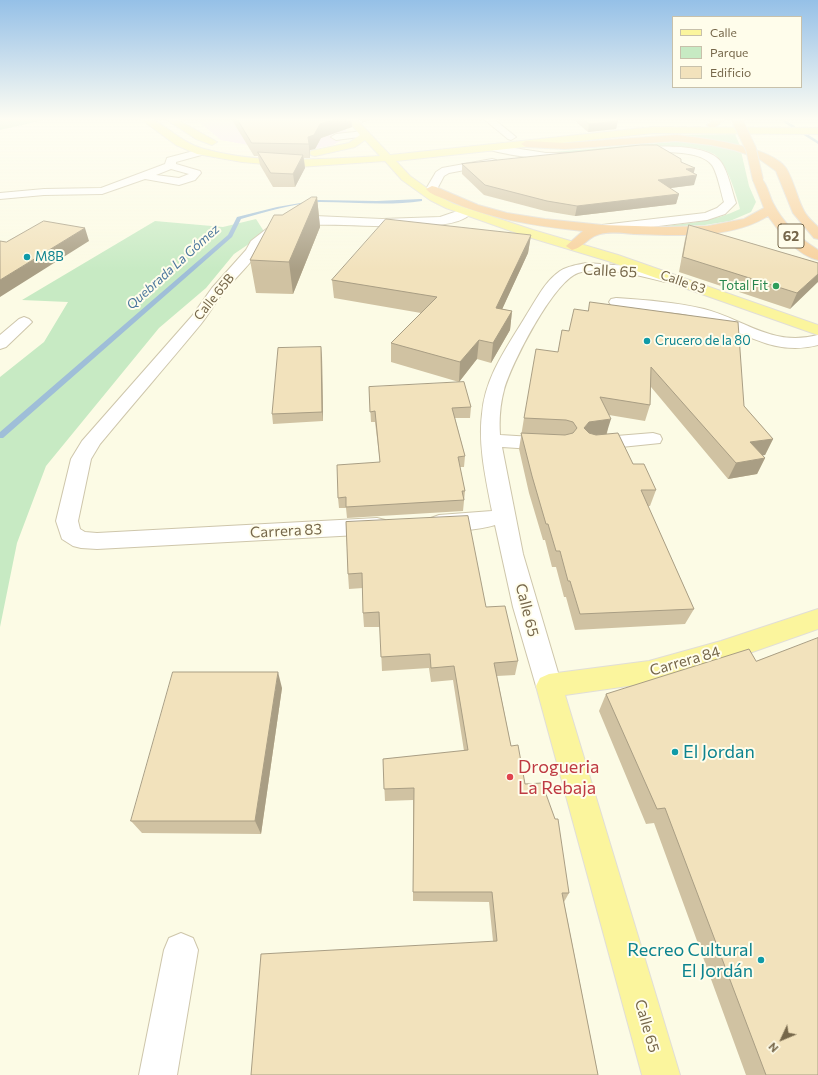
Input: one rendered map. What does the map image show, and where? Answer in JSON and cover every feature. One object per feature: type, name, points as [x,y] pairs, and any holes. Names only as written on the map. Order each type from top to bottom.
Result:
[{"type":"highway","name":"62","points":[[756,170],[770,210],[781,226],[818,256]]},
{"type":"highway","points":[[781,170],[799,213],[817,234]]},
{"type":"highway","points":[[433,193],[490,212],[563,226],[602,229],[654,231],[714,229],[750,221],[770,210]]},
{"type":"highway","points":[[572,246],[586,234],[602,229]]},
{"type":"main road","points":[[398,170],[406,178],[433,193]]},
{"type":"main road","points":[[420,170],[433,193]]},
{"type":"main road","name":"Calle 63","points":[[433,193],[466,212],[684,282],[818,330]]},
{"type":"main road","name":"Carrera 84","points":[[549,686],[649,672],[721,652],[818,619]]},
{"type":"main road","name":"Calle 65","points":[[549,686],[661,1075]]},
{"type":"street","points":[[0,196],[59,191],[102,191],[160,170]]},
{"type":"street","points":[[146,176],[174,182],[190,178],[196,174],[184,170]]},
{"type":"street","points":[[433,193],[440,174],[446,170]]},
{"type":"street","points":[[602,229],[707,216],[721,211],[730,203],[720,170]]},
{"type":"street","points":[[102,191],[107,203]]},
{"type":"street","name":"Calle 65B","points":[[70,533],[67,521],[81,459],[92,441],[197,319],[217,291],[252,252],[263,236],[280,227],[304,221],[421,222],[447,220],[466,212]]},
{"type":"street","name":"Calle 65","points":[[549,686],[503,515],[492,440],[492,399],[497,382],[538,305],[565,274],[574,269],[627,269],[684,282]]},
{"type":"street","points":[[616,302],[687,310],[714,317],[785,344],[803,345],[818,340]]},
{"type":"street","points":[[714,317],[742,303]]},
{"type":"street","points":[[0,344],[24,322]]},
{"type":"street","points":[[592,444],[653,439]]},
{"type":"street","points":[[492,440],[518,443],[562,444]]},
{"type":"street","points":[[423,524],[486,520],[503,515]]},
{"type":"street","name":"Carrera 83","points":[[70,533],[81,540],[97,541],[399,525]]},
{"type":"street","points":[[158,1075],[181,950]]},
{"type":"green space","points":[[745,170],[749,186],[756,202],[751,212],[730,221],[705,225],[660,227],[720,217],[740,209],[727,171]]},
{"type":"green space","points":[[256,219],[265,233],[234,254],[206,288],[159,328],[46,466],[17,543],[0,627],[0,377],[44,342],[68,302],[22,300],[155,221],[223,227]]},
{"type":"building","points":[[269,170],[295,170],[293,174],[271,173]]},
{"type":"building","points":[[469,170],[688,170],[697,175],[658,180],[679,194],[577,206],[547,201],[485,185]]},
{"type":"building","points":[[312,197],[317,197],[289,262],[250,260],[274,215],[282,215]]},
{"type":"building","points":[[386,219],[531,235],[496,308],[512,311],[493,343],[479,340],[460,362],[391,343],[437,297],[332,280]]},
{"type":"building","points":[[44,221],[85,228],[0,280],[0,241],[6,242]]},
{"type":"building","points":[[689,225],[818,263],[818,274],[797,293],[683,257]]},
{"type":"building","points":[[590,302],[738,322],[744,406],[773,439],[750,442],[765,458],[736,463],[651,367],[650,405],[600,397],[611,419],[589,422],[584,428],[589,433],[596,435],[618,433],[633,464],[644,464],[656,490],[641,490],[694,609],[580,614],[570,581],[568,581],[560,551],[556,551],[548,524],[546,524],[521,433],[565,435],[573,433],[577,428],[573,422],[566,420],[524,418],[536,349],[558,352],[562,330],[569,331],[574,309],[588,311]]},
{"type":"building","points":[[321,347],[322,412],[272,414],[278,348]]},
{"type":"building","points":[[464,382],[471,407],[452,408],[465,456],[458,457],[465,491],[462,491],[464,500],[346,507],[346,497],[338,498],[337,465],[380,462],[375,411],[370,412],[369,387]]},
{"type":"building","points":[[468,516],[486,607],[505,606],[518,661],[494,663],[511,746],[518,745],[525,784],[542,783],[555,819],[558,819],[569,893],[562,893],[598,1075],[251,1075],[261,954],[497,941],[492,892],[413,892],[414,788],[384,789],[383,759],[468,750],[454,666],[431,668],[430,654],[381,657],[379,612],[363,613],[362,573],[348,574],[346,522]]},
{"type":"building","points":[[818,638],[818,1075],[766,1075],[665,808],[657,809],[606,694],[749,649],[756,661]]},
{"type":"building","points":[[173,672],[278,672],[255,821],[131,821]]},
{"type":"waterway","name":"Quebrada La Gómez","points":[[0,436],[230,236],[239,218],[277,208],[318,201],[377,202],[420,200]]},
{"type":"place","name":"M8B","points":[[27,257]]},
{"type":"place","name":"Total Fit","points":[[776,286]]},
{"type":"place","name":"Crucero de la 80","points":[[647,341]]},
{"type":"place","name":"El Jordan","points":[[675,752]]},
{"type":"place","name":"Drogueria La Rebaja","points":[[510,777]]},
{"type":"place","name":"Recreo Cultural El Jordán","points":[[761,960]]}]
